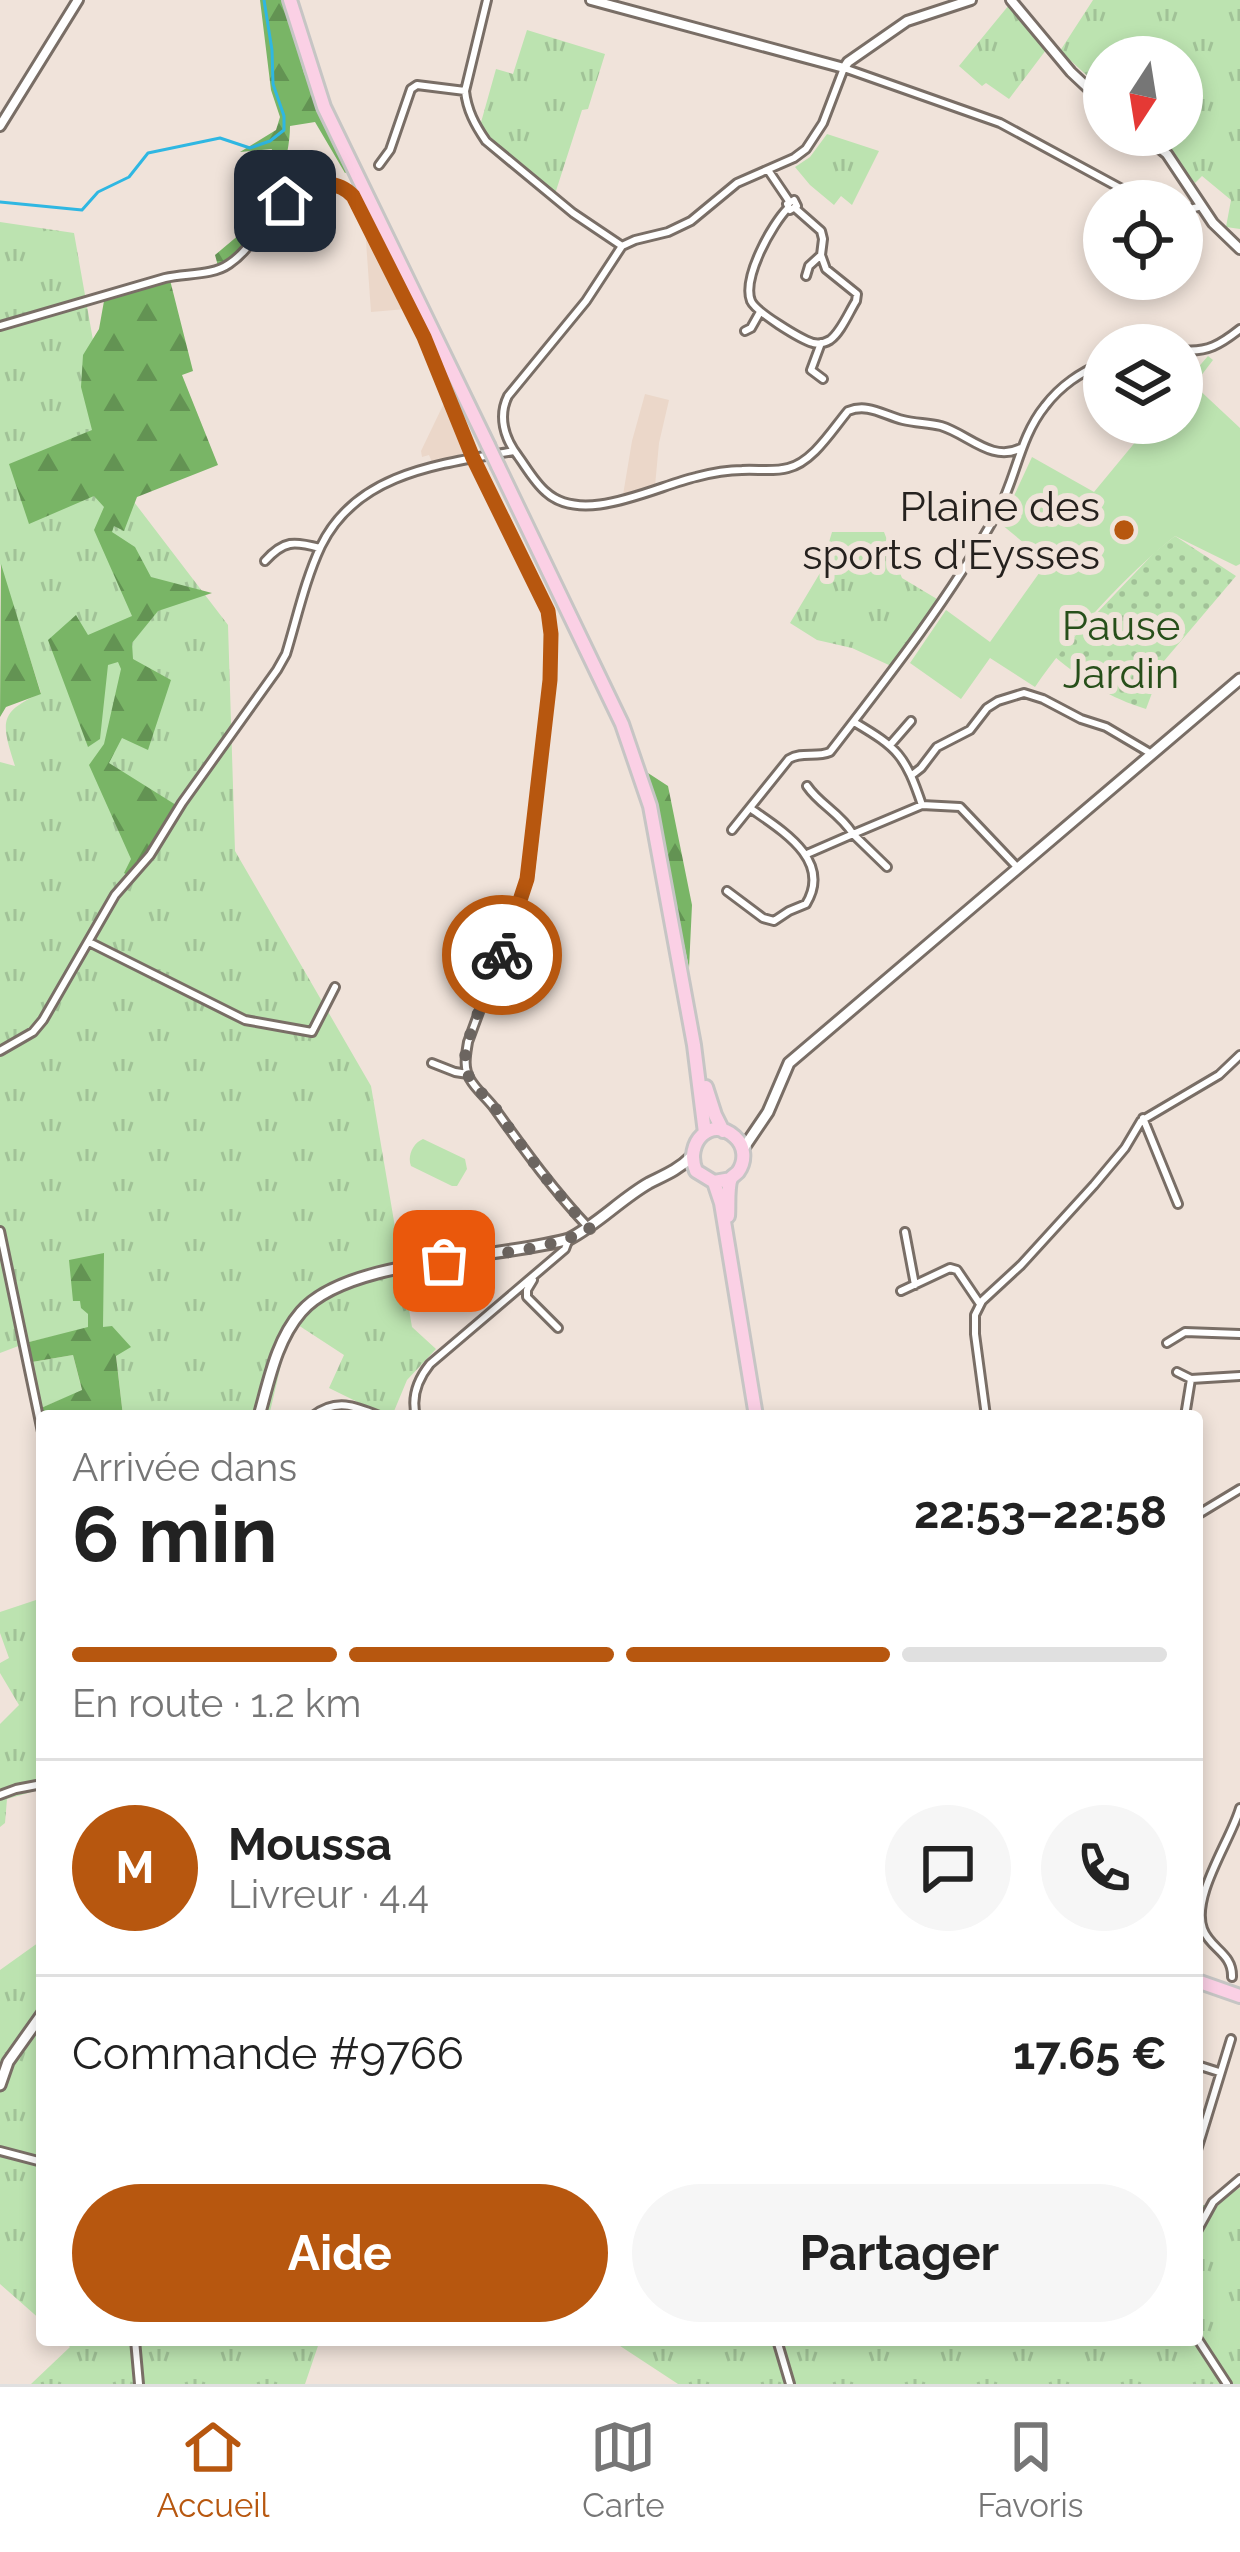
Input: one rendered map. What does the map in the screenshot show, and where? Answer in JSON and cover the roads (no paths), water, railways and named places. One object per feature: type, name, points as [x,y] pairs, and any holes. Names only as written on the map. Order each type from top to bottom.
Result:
[{"type":"main road","points":[[290,0],[324,107],[578,629],[629,744],[650,806],[694,1045],[705,1132]]},
{"type":"main road","points":[[728,1243],[731,1179],[742,1166],[743,1149],[768,1112],[789,1063],[1240,679]]},
{"type":"main road","points":[[694,1045],[715,1115],[743,1149]]},
{"type":"main road","points":[[262,1410],[280,1343],[301,1311],[327,1289],[367,1275],[568,1240],[674,1172],[691,1157],[694,1143],[705,1132],[745,1130],[768,1112]]},
{"type":"main road","points":[[691,1157],[721,1203],[755,1410]]},
{"type":"main road","points":[[632,1196],[684,1175],[731,1179]]},
{"type":"main road","points":[[1203,1983],[1240,1996]]},
{"type":"main road","points":[[0,2085],[8,2062],[36,2022]]},
{"type":"street","points":[[0,126],[78,0]]},
{"type":"street","points":[[487,0],[465,91],[472,120],[486,141],[572,213],[622,246]]},
{"type":"street","points":[[591,0],[844,68],[1000,123],[1105,180]]},
{"type":"street","points":[[971,0],[907,20],[848,62],[815,138],[794,158],[737,183],[691,221],[622,246],[586,302],[508,396],[502,418],[514,451],[545,491],[572,504],[619,501],[692,477],[790,468],[856,408],[939,426],[999,453],[1021,448]]},
{"type":"street","points":[[1011,0],[1083,83]]},
{"type":"street","points":[[379,165],[390,150],[411,89],[417,85],[465,91]]},
{"type":"street","points":[[768,170],[791,206],[824,239],[806,276]]},
{"type":"street","points":[[0,326],[187,272],[218,271],[249,248],[285,201],[309,188],[335,184],[353,196],[424,337],[473,458],[548,611],[550,680],[527,879],[465,1062],[468,1073],[543,1177],[590,1229]]},
{"type":"street","points":[[791,206],[765,242],[750,299],[760,312],[814,343],[834,338],[857,294],[830,274],[820,255]]},
{"type":"street","points":[[1203,207],[1240,249]]},
{"type":"street","points":[[745,331],[760,312]]},
{"type":"street","points":[[1203,350],[1220,345],[1240,328]]},
{"type":"street","points":[[820,343],[811,370],[823,379]]},
{"type":"street","points":[[732,830],[789,758],[830,752],[854,722],[998,512],[1038,414],[1083,372]]},
{"type":"street","points":[[0,1051],[44,1020],[115,895],[151,855],[182,803],[277,670],[320,548],[349,506],[371,490],[433,465],[514,451]]},
{"type":"street","points":[[265,561],[288,543],[320,548]]},
{"type":"street","points":[[912,775],[937,747],[970,730],[987,708],[1024,693],[1106,727],[1152,753]]},
{"type":"street","points":[[854,722],[891,744],[912,775],[922,805]]},
{"type":"street","points":[[891,744],[911,722]]},
{"type":"street","points":[[807,786],[841,815],[853,834],[887,867]]},
{"type":"street","points":[[806,855],[922,805],[946,804],[965,809],[1018,868]]},
{"type":"street","points":[[727,892],[774,921],[810,898],[814,881],[806,855],[750,808]]},
{"type":"street","points":[[864,844],[867,828]]},
{"type":"street","points":[[88,942],[256,1024],[312,1032],[335,988]]},
{"type":"street","points":[[985,1410],[975,1334],[980,1304],[1094,1185],[1143,1118],[1219,1075],[1240,1055]]},
{"type":"street","points":[[432,1063],[468,1073]]},
{"type":"street","points":[[1143,1118],[1178,1204]]},
{"type":"street","points":[[0,1232],[37,1410]]},
{"type":"street","points":[[905,1232],[915,1285]]},
{"type":"street","points":[[414,1410],[420,1376],[430,1364],[566,1249],[568,1240]]},
{"type":"street","points":[[901,1291],[950,1268],[957,1270],[980,1304]]},
{"type":"street","points":[[532,1277],[527,1297],[558,1328]]},
{"type":"street","points":[[1167,1343],[1185,1332],[1240,1334]]},
{"type":"street","points":[[1177,1372],[1191,1379],[1240,1376]]},
{"type":"street","points":[[1186,1410],[1191,1379]]},
{"type":"street","points":[[321,1410],[344,1404],[359,1410]]},
{"type":"street","points":[[1203,1511],[1240,1489]]},
{"type":"street","points":[[0,1795],[36,1785]]},
{"type":"street","points":[[1203,1901],[1240,1808]]},
{"type":"street","points":[[1203,1932],[1228,1958],[1232,1977]]},
{"type":"street","points":[[1203,2130],[1232,2039]]},
{"type":"street","points":[[1203,2067],[1220,2072]]},
{"type":"street","points":[[0,2151],[36,2160]]},
{"type":"street","points":[[1203,2220],[1213,2203],[1240,2180]]},
{"type":"street","points":[[136,2346],[140,2384]]},
{"type":"street","points":[[778,2346],[790,2384]]},
{"type":"street","points":[[1202,2346],[1227,2384]]},
{"type":"waterway","points":[[0,202],[82,210],[98,192],[129,177],[148,153],[220,138],[250,148],[270,141],[284,130],[284,116],[273,84],[264,0]]},
{"type":"place","name":"Plaine des sports d'Eysses","points":[[1124,530]]},
{"type":"park label","name":"Pause Jardin","points":[[1121,649]]}]
